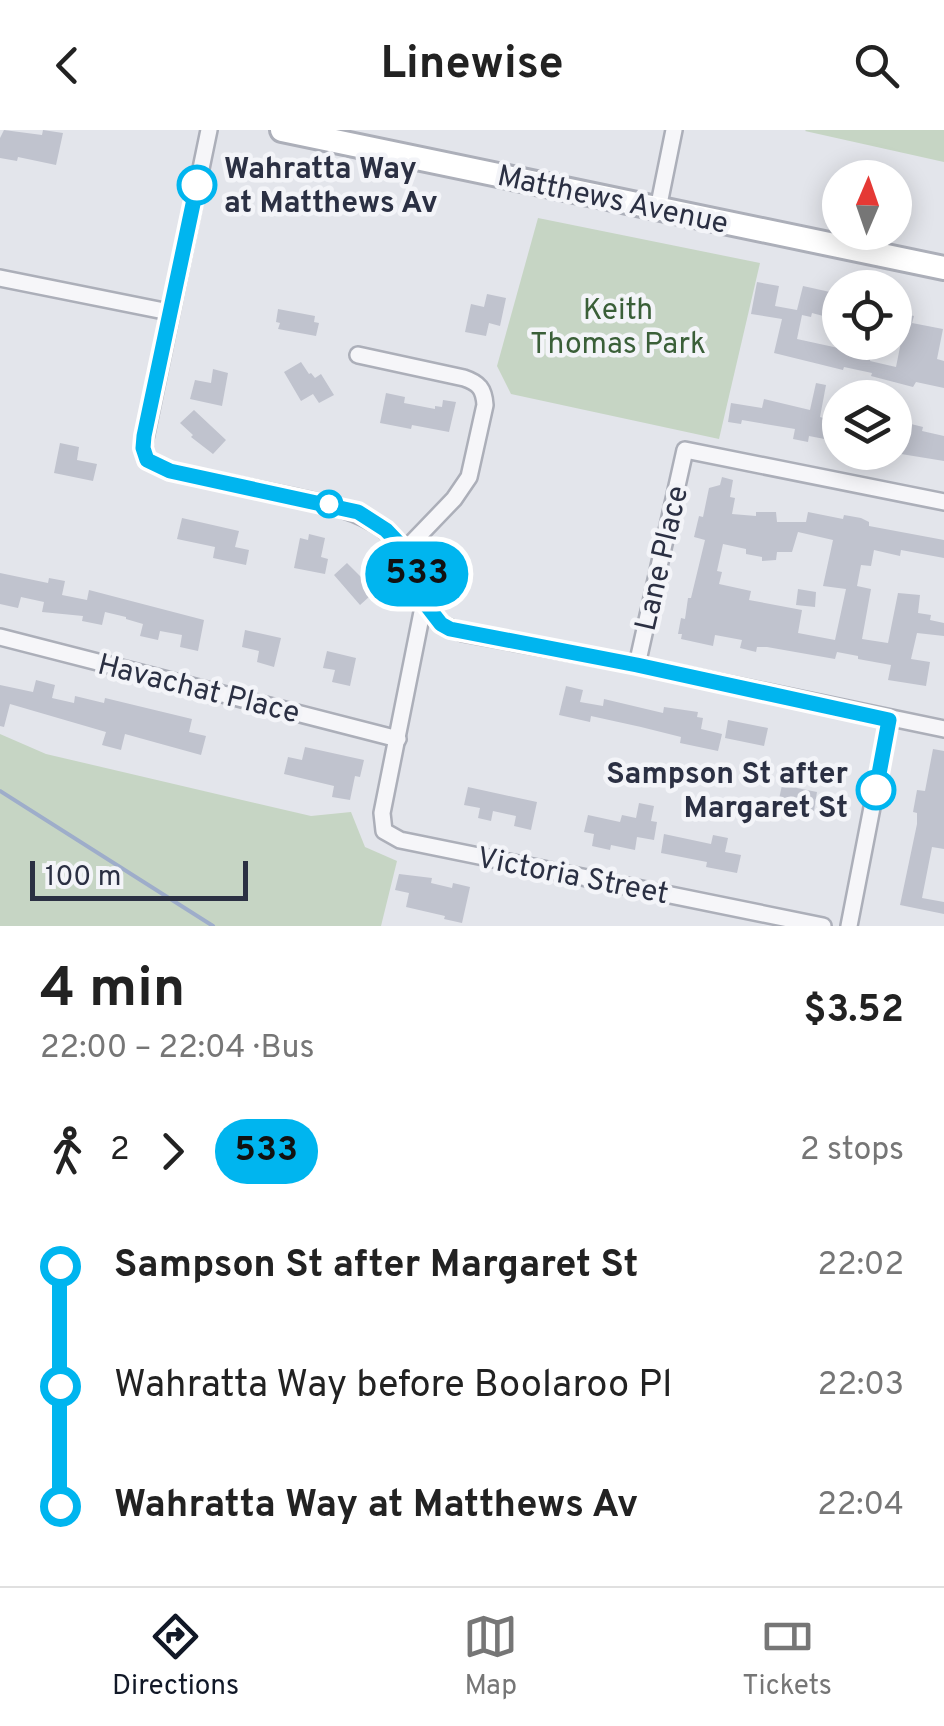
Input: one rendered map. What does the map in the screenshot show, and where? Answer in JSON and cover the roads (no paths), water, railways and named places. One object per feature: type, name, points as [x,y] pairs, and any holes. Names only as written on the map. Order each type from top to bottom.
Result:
[{"type":"street","points":[[209,130],[144,436],[147,460],[170,471],[358,512],[386,530],[405,550],[424,602],[441,624],[450,629],[944,729]]},
{"type":"street","name":"Matthews Avenue","points":[[282,130],[944,268]]},
{"type":"street","points":[[658,209],[674,130]]},
{"type":"street","points":[[0,278],[169,312]]},
{"type":"street","points":[[358,355],[474,381],[485,394],[468,477],[454,498],[405,550]]},
{"type":"street","name":"Lane Place","points":[[637,665],[685,450],[944,502]]},
{"type":"street","points":[[398,739],[424,602]]},
{"type":"street","name":"Havachat Place","points":[[0,637],[398,739]]},
{"type":"street","points":[[850,926],[889,720]]},
{"type":"street","name":"Victoria Street","points":[[398,739],[382,813],[384,831],[400,840],[823,926]]},
{"type":"waterway","points":[[0,791],[213,926]]},
{"type":"place","name":"Wahratta Way at Matthews Av","points":[[197,185]]},
{"type":"place","name":"Sampson St after Margaret St","points":[[876,790]]},
{"type":"park label","name":"Keith Thomas Park","points":[[618,326]]}]
